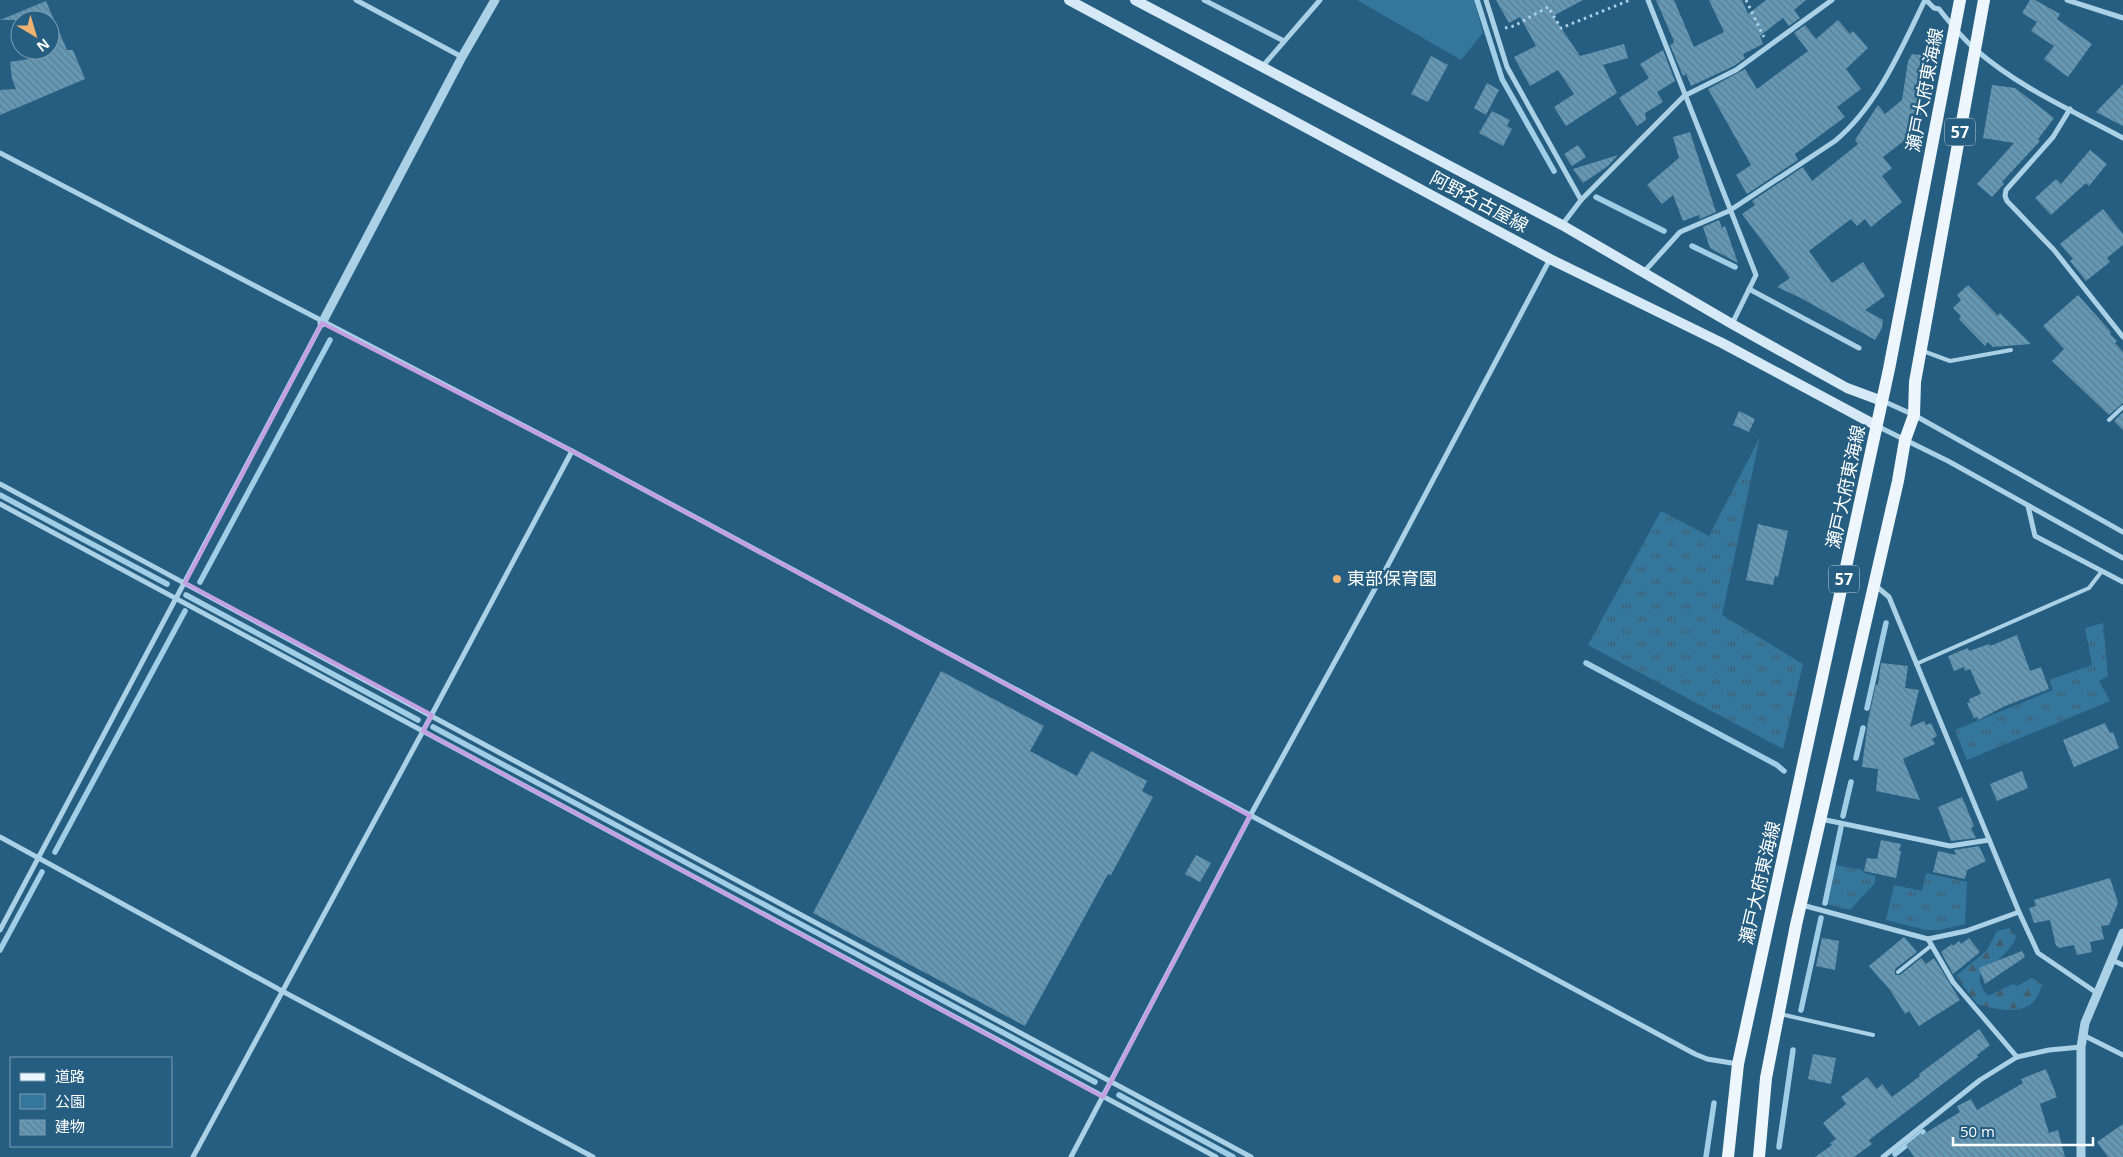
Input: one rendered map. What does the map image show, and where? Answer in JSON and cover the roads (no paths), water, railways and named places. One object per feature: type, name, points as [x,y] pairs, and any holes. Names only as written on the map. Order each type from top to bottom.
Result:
[{"type":"main road","name":"阿野名古屋線","points":[[1069,0],[1550,258],[1722,343],[1877,426]]},
{"type":"main road","name":"阿野名古屋線","points":[[1135,0],[1562,225],[1732,324],[1848,388],[1882,401]]},
{"type":"main road","name":"瀬戸大府東海線","points":[[1728,1157],[1738,1064],[1877,426],[1960,0]]},
{"type":"main road","name":"57","points":[[1759,1157],[1766,1078],[1779,1014],[1905,440],[1914,415],[1915,382],[1920,350],[1984,0]]},
{"type":"street","points":[[356,0],[462,57]]},
{"type":"street","points":[[0,930],[40,858],[462,57],[496,0]]},
{"type":"street","points":[[1204,0],[1284,41]]},
{"type":"street","points":[[1262,67],[1320,0]]},
{"type":"street","points":[[1486,0],[1508,67],[1581,200]]},
{"type":"street","points":[[1648,0],[1756,276],[1732,324]]},
{"type":"street","points":[[1562,225],[1581,200],[1684,96],[1736,70],[1832,0]]},
{"type":"street","points":[[1644,273],[1680,232],[1729,211],[1850,128],[1869,104],[1892,66],[1926,0],[1934,8],[1939,9],[1975,49],[2038,93],[2123,138]]},
{"type":"street","points":[[2067,0],[2123,18]]},
{"type":"street","points":[[2070,109],[2053,137],[2015,178],[2006,190],[2005,196],[2007,201],[2054,250],[2123,337]]},
{"type":"street","points":[[0,154],[322,323],[572,451],[1695,1054],[1707,1059],[1738,1064]]},
{"type":"street","points":[[1071,1157],[1250,816],[1388,565],[1550,258]]},
{"type":"street","points":[[1749,289],[1860,348]]},
{"type":"street","points":[[1882,401],[1914,415],[2123,532]]},
{"type":"street","points":[[1877,426],[1948,461],[2123,558]]},
{"type":"street","points":[[193,1157],[424,731],[572,451]]},
{"type":"street","points":[[0,484],[1250,1157]]},
{"type":"street","points":[[0,504],[1216,1157]]},
{"type":"street","points":[[2028,506],[2035,536],[2123,582]]},
{"type":"street","points":[[1874,585],[1889,597],[2019,912],[2038,953],[2097,993]]},
{"type":"street","points":[[1821,818],[1950,846],[1989,840]]},
{"type":"street","points":[[0,837],[592,1157]]},
{"type":"street","points":[[1802,905],[1928,938],[1966,931],[2019,912]]},
{"type":"street","points":[[2080,1157],[2082,1035],[2097,993],[2123,933]]},
{"type":"street","points":[[1928,938],[1953,982],[2017,1057]]},
{"type":"street","points":[[2112,960],[2123,965]]},
{"type":"street","points":[[2082,1035],[2123,1055]]},
{"type":"street","points":[[1883,1157],[1980,1080],[2017,1057],[2049,1050],[2081,1047]]},
{"type":"lane","points":[[1920,350],[1950,361],[2010,350]]},
{"type":"lane","points":[[2109,420],[2123,407]]},
{"type":"lane","points":[[1916,664],[2089,588],[2102,571]]},
{"type":"lane","points":[[1898,972],[1932,945]]},
{"type":"lane","points":[[1779,1014],[1872,1035]]},
{"type":"waterway","points":[[1477,0],[1502,79],[1554,171]]},
{"type":"waterway","points":[[1596,197],[1664,231]]},
{"type":"waterway","points":[[1692,246],[1735,267]]},
{"type":"waterway","points":[[200,582],[330,340]]},
{"type":"waterway","points":[[0,495],[167,584]]},
{"type":"waterway","points":[[186,595],[418,720]]},
{"type":"waterway","points":[[55,852],[185,611]]},
{"type":"waterway","points":[[1867,708],[1886,623]]},
{"type":"waterway","points":[[1586,663],[1777,765],[1784,771]]},
{"type":"waterway","points":[[433,727],[1095,1082]]},
{"type":"waterway","points":[[1856,758],[1863,728]]},
{"type":"waterway","points":[[1843,816],[1851,782]]},
{"type":"waterway","points":[[1825,903],[1841,827]]},
{"type":"waterway","points":[[0,950],[42,872]]},
{"type":"waterway","points":[[1801,1010],[1821,918]]},
{"type":"waterway","points":[[1779,1147],[1793,1050]]},
{"type":"waterway","points":[[1119,1095],[1233,1157]]},
{"type":"waterway","points":[[1706,1157],[1714,1103]]},
{"type":"waterway","points":[[1895,1154],[1923,1132]]},
{"type":"place","name":"東部保育園","points":[[1337,579]]}]
